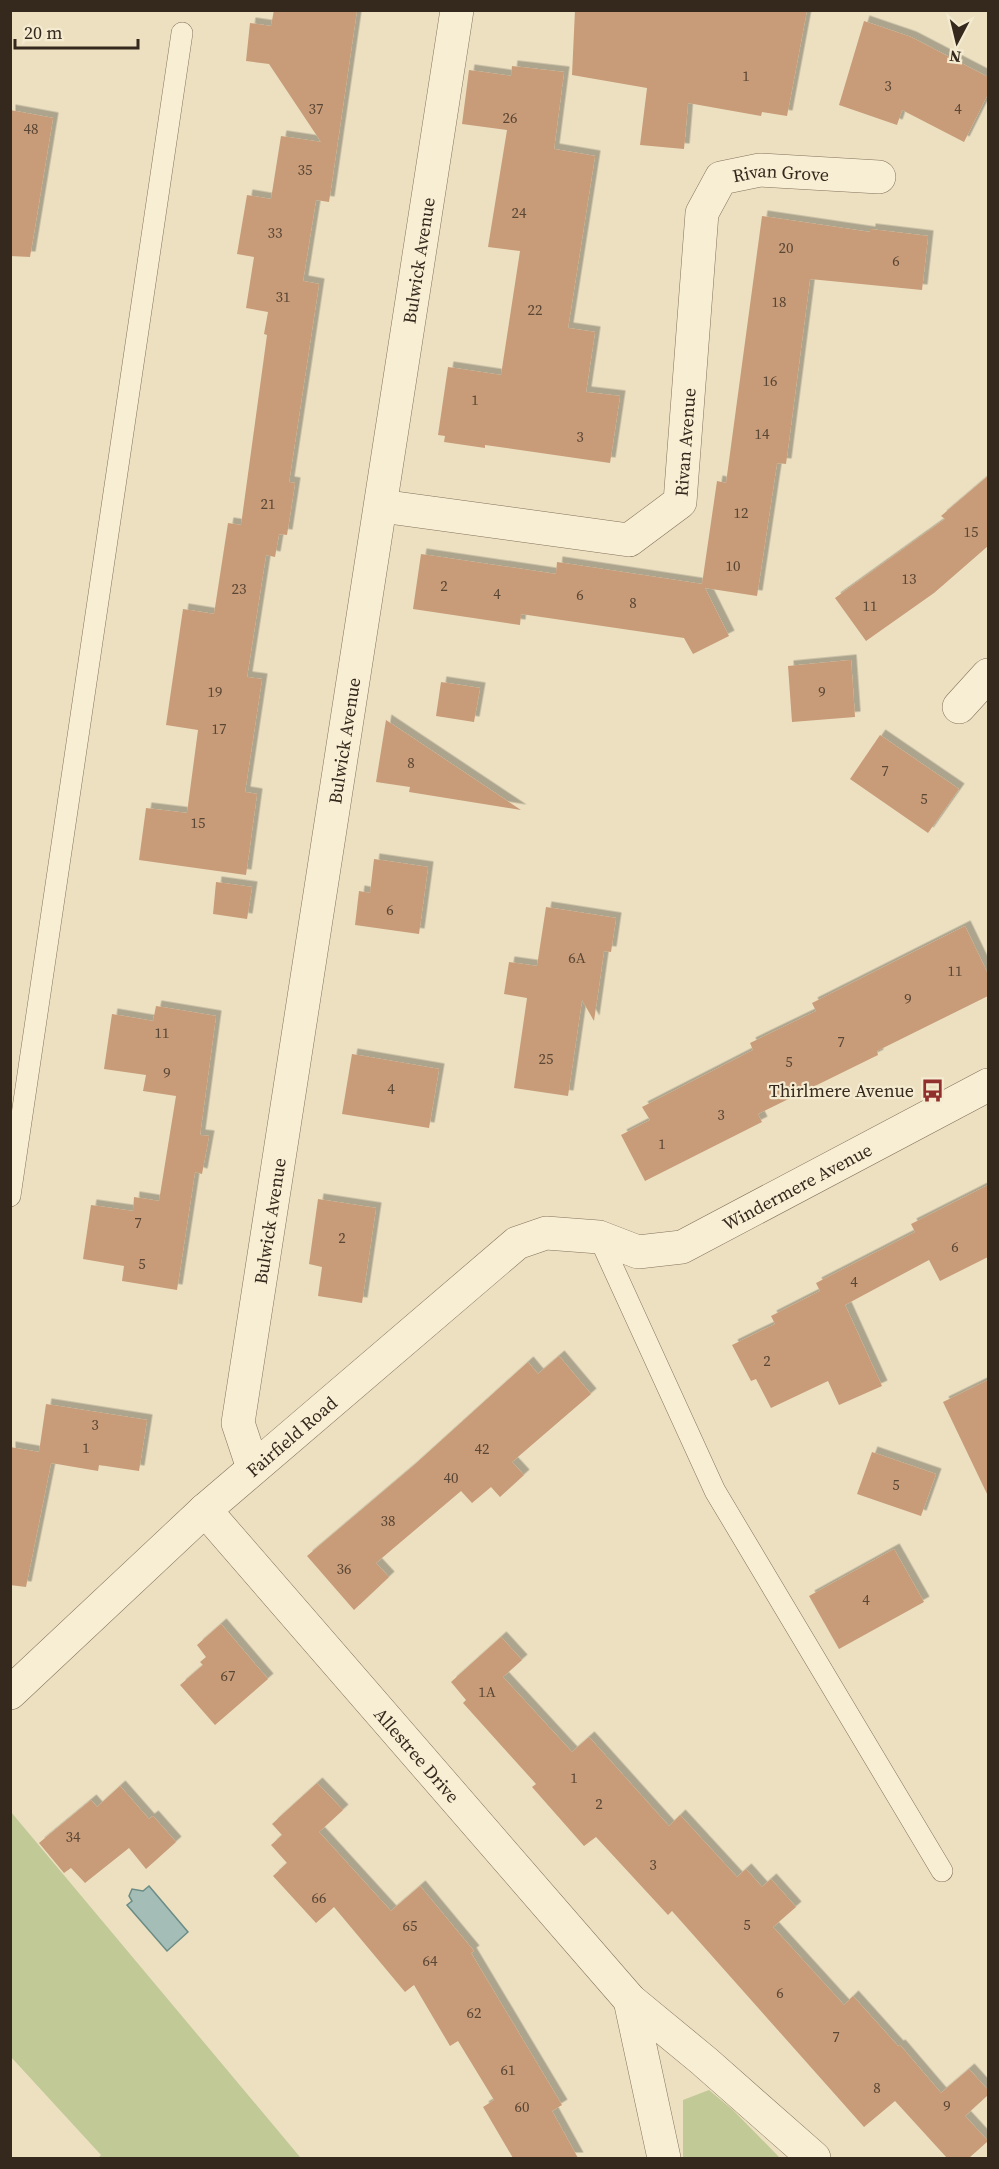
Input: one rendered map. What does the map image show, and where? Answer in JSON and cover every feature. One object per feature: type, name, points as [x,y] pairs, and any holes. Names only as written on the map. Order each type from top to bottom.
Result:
[{"type":"street","name":"Bulwick Avenue","points":[[253,1468],[238,1423],[457,10]]},
{"type":"street","name":"Rivan Grove","points":[[702,213],[722,178],[760,170],[879,177]]},
{"type":"street","name":"Rivan Avenue","points":[[381,506],[629,540],[680,502],[702,213]]},
{"type":"street","points":[[958,706],[988,675]]},
{"type":"street","name":"Windermere Avenue","points":[[599,1238],[638,1252],[682,1247],[988,1085]]},
{"type":"street","name":"Fairfield Road","points":[[10,1693],[205,1510],[517,1242],[546,1233],[599,1238]]},
{"type":"street","name":"Allestree Drive","points":[[205,1510],[630,2000],[704,2061],[814,2158]]},
{"type":"street","name":"Allestree Drive","points":[[630,2000],[664,2158]]},
{"type":"lane","points":[[10,1196],[182,33]]},
{"type":"lane","points":[[599,1238],[715,1491],[942,1871]]},
{"type":"green space","points":[[11,1812],[302,2158],[98,2158],[101,2155],[11,2057]]},
{"type":"green space","points":[[709,2090],[733,2110],[780,2158],[683,2158],[683,2100]]},
{"type":"water","points":[[149,1886],[188,1932],[167,1951],[127,1905],[132,1901],[129,1896],[132,1889],[143,1891]]},
{"type":"building","points":[[274,10],[357,10],[329,202],[316,200],[303,281],[319,284],[289,482],[295,483],[287,535],[279,534],[275,557],[266,555],[247,677],[262,679],[245,792],[257,794],[246,875],[139,860],[146,808],[187,813],[198,730],[166,725],[183,609],[214,614],[228,523],[241,525],[267,335],[264,334],[268,312],[246,308],[254,257],[237,254],[247,195],[271,199],[281,136],[321,142],[269,64],[246,61],[250,23],[271,26]]},
{"type":"building","points":[[575,10],[807,10],[787,116],[762,112],[761,116],[688,103],[684,149],[640,145],[647,88],[572,75]]},
{"type":"building","points":[[864,21],[911,37],[988,77],[988,94],[964,142],[902,110],[897,125],[839,105]]},
{"type":"building","points":[[512,66],[564,72],[554,149],[595,156],[568,328],[595,332],[586,392],[620,396],[610,463],[485,445],[485,448],[444,442],[445,436],[438,435],[448,367],[501,375],[520,251],[488,247],[507,130],[462,124],[469,70],[511,76]]},
{"type":"building","points":[[10,110],[53,118],[30,257],[10,256]]},
{"type":"building","points":[[762,216],[870,232],[870,229],[928,236],[922,290],[810,279],[786,464],[777,463],[757,596],[705,588],[729,636],[693,654],[684,638],[521,614],[520,625],[413,609],[421,554],[556,574],[557,562],[702,584],[717,481],[726,483]]},
{"type":"building","points":[[988,476],[988,546],[934,593],[866,641],[835,598],[945,519],[941,516]]},
{"type":"building","points":[[851,660],[855,717],[792,722],[788,666]]},
{"type":"building","points":[[441,682],[480,688],[474,722],[436,716]]},
{"type":"building","points":[[386,720],[521,810],[409,792],[410,787],[376,782]]},
{"type":"building","points":[[880,735],[959,789],[928,833],[850,779]]},
{"type":"building","points":[[374,859],[428,867],[419,934],[355,925],[359,891],[370,893]]},
{"type":"building","points":[[216,882],[252,887],[247,919],[213,914]]},
{"type":"building","points":[[546,907],[616,918],[611,952],[604,951],[594,1021],[582,1000],[568,1096],[514,1088],[527,998],[504,994],[509,962],[537,966]]},
{"type":"building","points":[[965,926],[988,974],[988,996],[877,1051],[878,1055],[758,1114],[762,1122],[645,1181],[621,1135],[650,1120],[642,1107],[753,1050],[750,1043],[816,1011],[812,1003]]},
{"type":"building","points":[[156,1006],[216,1016],[200,1135],[209,1136],[202,1174],[195,1172],[177,1290],[122,1281],[124,1266],[83,1259],[91,1205],[133,1211],[134,1197],[159,1201],[176,1096],[143,1091],[146,1075],[104,1069],[112,1014],[153,1021]]},
{"type":"building","points":[[352,1054],[439,1069],[429,1128],[342,1114]]},
{"type":"building","points":[[988,1185],[988,1257],[940,1281],[929,1260],[845,1305],[882,1386],[839,1405],[828,1381],[771,1408],[756,1379],[751,1381],[732,1345],[775,1324],[771,1316],[820,1291],[816,1283],[915,1232],[911,1224]]},
{"type":"building","points":[[318,1199],[376,1208],[362,1303],[318,1296],[322,1267],[309,1264]]},
{"type":"building","points":[[559,1356],[591,1394],[512,1462],[524,1475],[500,1497],[491,1487],[472,1503],[461,1491],[376,1563],[389,1577],[354,1610],[307,1556],[412,1467],[528,1362],[538,1374]]},
{"type":"building","points":[[988,1380],[988,1496],[943,1402]]},
{"type":"building","points":[[46,1404],[147,1420],[139,1471],[99,1465],[98,1471],[51,1463],[26,1587],[10,1585],[10,1447],[39,1452]]},
{"type":"building","points":[[872,1452],[936,1474],[921,1516],[857,1494]]},
{"type":"building","points":[[894,1549],[924,1602],[839,1649],[809,1596]]},
{"type":"building","points":[[221,1624],[268,1679],[215,1725],[180,1685],[203,1665],[200,1662],[206,1657],[197,1645]]},
{"type":"building","points":[[501,1637],[522,1660],[503,1677],[572,1752],[589,1737],[669,1826],[680,1815],[737,1877],[746,1869],[762,1887],[771,1879],[796,1907],[773,1927],[844,2005],[853,1996],[898,2046],[900,2045],[941,2093],[969,2069],[988,2090],[988,2095],[965,2116],[988,2141],[969,2158],[947,2158],[895,2101],[864,2127],[672,1911],[668,1915],[596,1837],[584,1846],[532,1787],[536,1784],[463,1703],[466,1700],[451,1682]]},
{"type":"building","points":[[317,1783],[343,1810],[319,1832],[391,1911],[420,1886],[474,1951],[471,1953],[562,2105],[552,2111],[578,2158],[513,2158],[483,2107],[494,2100],[458,2041],[450,2046],[414,1985],[405,1992],[334,1907],[316,1923],[273,1876],[287,1863],[271,1845],[282,1835],[272,1824]]},
{"type":"building","points":[[120,1786],[149,1819],[153,1816],[176,1842],[146,1869],[129,1848],[85,1883],[71,1868],[64,1873],[39,1843],[91,1800],[97,1807]]},
{"type":"place","name":"Thirlmere Avenue","points":[[932,1090]]}]
